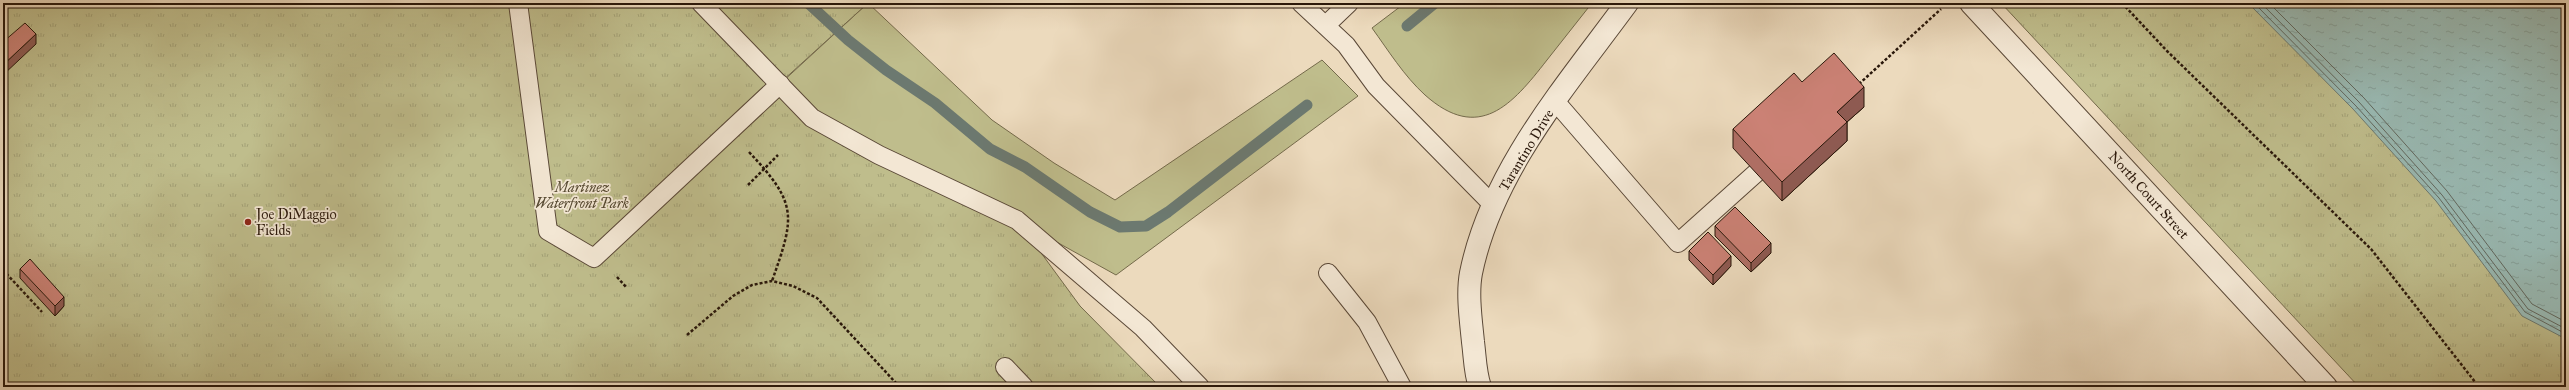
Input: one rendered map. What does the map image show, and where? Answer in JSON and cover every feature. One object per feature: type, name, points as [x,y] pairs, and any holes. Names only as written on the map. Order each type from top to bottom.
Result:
[{"type":"street","name":"Tarantino Drive","points":[[1480,387],[1471,323],[1471,274],[1494,206],[1505,179],[1555,101],[1628,3]]},
{"type":"street","name":"North Court Street","points":[[1972,3],[2326,387]]},
{"type":"lane","points":[[518,3],[548,231],[594,258],[780,84]]},
{"type":"lane","points":[[701,3],[812,118],[879,155],[1017,220],[1143,328],[1200,387]]},
{"type":"lane","points":[[1301,3],[1346,45],[1376,86],[1494,206]]},
{"type":"lane","points":[[1326,25],[1349,3]]},
{"type":"lane","points":[[1555,101],[1678,243],[1756,174]]},
{"type":"lane","points":[[1328,274],[1367,322],[1402,387]]},
{"type":"lane","points":[[1005,366],[1024,387]]},
{"type":"path","points":[[1856,87],[1947,3]]},
{"type":"path","points":[[2122,3],[2166,51],[2372,249],[2479,387]]},
{"type":"path","points":[[748,185],[778,155]]},
{"type":"path","points":[[764,168],[787,203],[790,221],[785,245],[772,281]]},
{"type":"path","points":[[3,270],[42,312]]},
{"type":"path","points":[[687,335],[733,296],[752,285],[772,281],[793,286],[817,298],[896,383]]},
{"type":"green space","name":"Martinez Waterfront Park","points":[[3,3],[868,3],[780,83],[812,118],[1017,220],[1080,306],[1160,387],[3,387]]},
{"type":"green space","points":[[868,3],[992,120],[1054,163],[1115,200],[1322,60],[1358,96],[1116,275],[1017,220],[812,118],[780,84]]},
{"type":"green space","points":[[1405,3],[1592,3],[1521,91],[1507,104],[1493,112],[1478,117],[1462,116],[1444,109],[1425,95],[1403,71],[1372,28]]},
{"type":"green space","points":[[2001,3],[2566,3],[2566,387],[2359,387]]},
{"type":"water","points":[[2248,3],[2566,3],[2566,339],[2522,316],[2436,201],[2353,109]]},
{"type":"building","points":[[25,23],[36,34],[3,65],[3,42]]},
{"type":"building","points":[[1834,53],[1864,87],[1837,112],[1847,122],[1782,182],[1733,129],[1794,73],[1802,82]]},
{"type":"building","points":[[1735,207],[1771,243],[1751,263],[1715,226]]},
{"type":"building","points":[[1708,232],[1731,256],[1713,275],[1689,251]]},
{"type":"building","points":[[30,259],[64,297],[55,306],[20,269]]},
{"type":"waterway","points":[[808,3],[848,40],[886,70],[935,103],[990,149],[1025,167],[1090,212],[1120,227],[1146,226],[1168,212],[1307,105]]},
{"type":"waterway","points":[[1407,26],[1435,3]]},
{"type":"place","name":"Joe DiMaggio Fields","points":[[248,222]]}]
